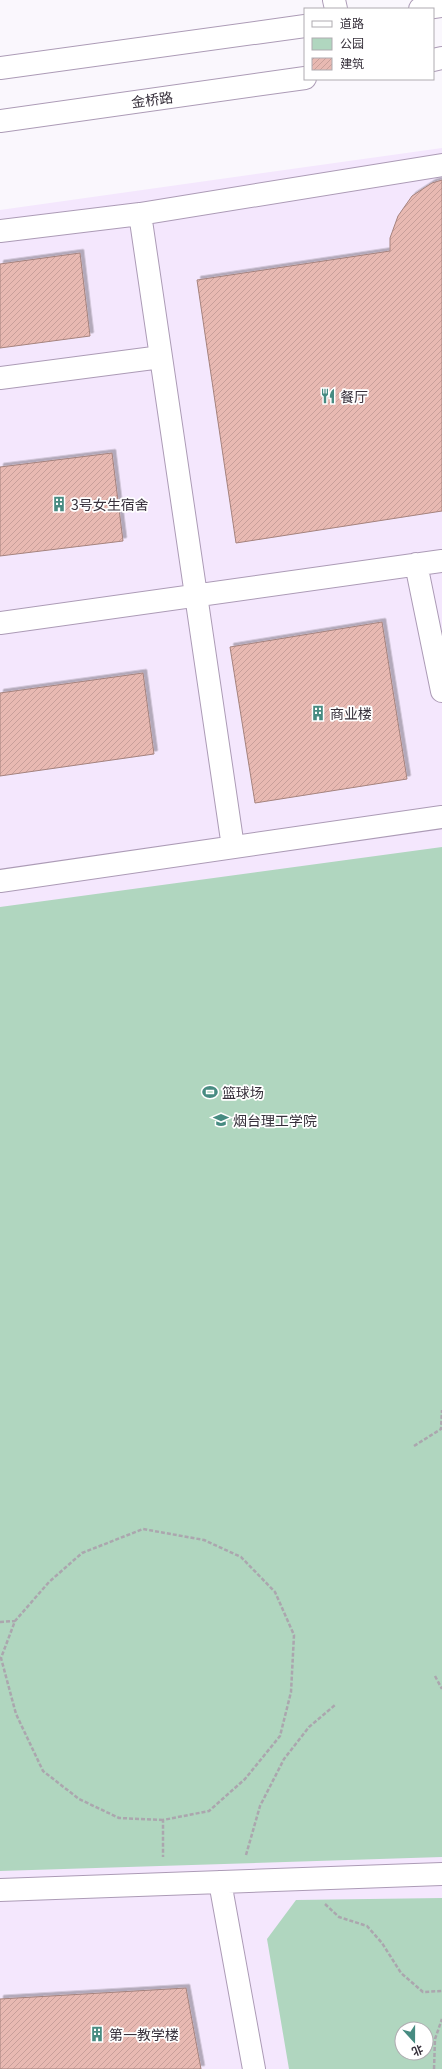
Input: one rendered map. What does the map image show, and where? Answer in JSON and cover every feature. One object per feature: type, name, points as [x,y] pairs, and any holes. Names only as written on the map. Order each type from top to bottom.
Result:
[{"type":"street","points":[[427,8],[442,6]]},
{"type":"street","points":[[0,68],[304,26]]},
{"type":"street","name":"金桥路","points":[[0,121],[304,78]]},
{"type":"street","points":[[0,231],[140,214],[442,165]]},
{"type":"street","points":[[140,214],[232,847]]},
{"type":"street","points":[[0,378],[160,357]]},
{"type":"street","points":[[0,623],[442,561]]},
{"type":"street","points":[[416,564],[442,691]]},
{"type":"street","points":[[0,881],[442,817]]},
{"type":"street","points":[[0,1890],[442,1874]]},
{"type":"street","points":[[220,1882],[254,2069]]},
{"type":"path","points":[[414,1446],[441,1429],[442,1410]]},
{"type":"path","points":[[142,1529],[204,1540],[241,1557],[275,1592],[294,1635],[291,1692],[280,1736],[245,1779],[209,1811],[163,1820],[119,1818],[79,1799],[43,1771],[16,1714],[1,1658],[15,1620],[49,1582],[82,1553],[142,1529]]},
{"type":"path","points":[[0,1622],[15,1620]]},
{"type":"path","points":[[435,1676],[442,1689]]},
{"type":"path","points":[[245,1856],[260,1806],[284,1759],[309,1727],[335,1705]]},
{"type":"path","points":[[163,1820],[163,1858]]},
{"type":"path","points":[[321,1900],[339,1917],[367,1926],[382,1943],[401,1973],[423,1992],[442,1991]]},
{"type":"path","points":[[434,2069],[435,2039],[442,2019]]},
{"type":"shaded area","name":"烟台理工学院","points":[[442,148],[442,2069],[0,2069],[0,210]]},
{"type":"green space","points":[[442,847],[442,1857],[0,1871],[0,907]]},
{"type":"green space","points":[[442,1898],[442,2069],[289,2069],[267,1939],[296,1900]]},
{"type":"building","name":"餐厅","points":[[442,180],[442,511],[236,543],[197,280],[390,251],[390,238],[398,216],[412,196],[432,183]]},
{"type":"building","points":[[80,253],[90,336],[0,348],[0,264]]},
{"type":"building","name":"3号女生宿舍","points":[[112,453],[123,541],[0,556],[0,467]]},
{"type":"building","name":"商业楼","points":[[382,622],[407,779],[255,803],[230,647]]},
{"type":"building","points":[[143,673],[154,754],[0,776],[0,693]]},
{"type":"building","name":"第一教学楼","points":[[186,1988],[201,2069],[0,2069],[0,1999]]},
{"type":"place","name":"餐厅","points":[[328,396]]},
{"type":"place","name":"3号女生宿舍","points":[[59,504]]},
{"type":"place","name":"商业楼","points":[[318,713]]},
{"type":"place","name":"篮球场","points":[[210,1092]]},
{"type":"place","name":"烟台理工学院","points":[[221,1120]]},
{"type":"place","name":"第一教学楼","points":[[97,2034]]}]
